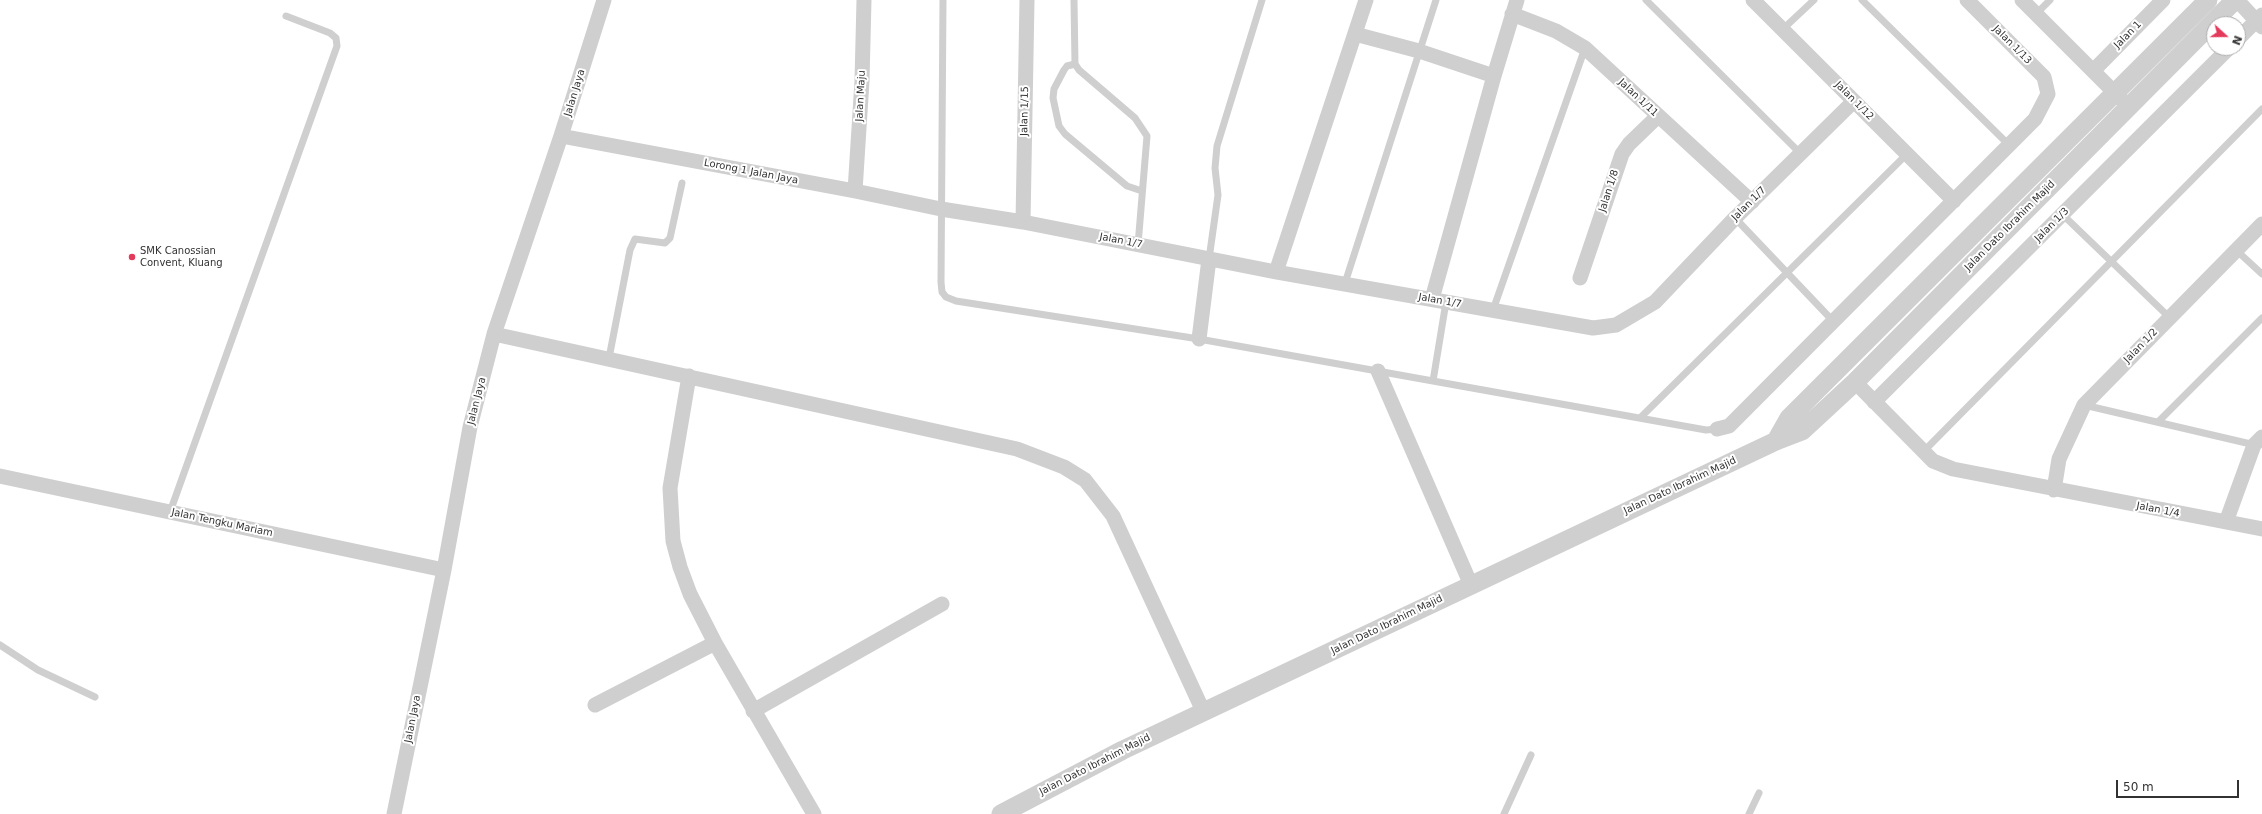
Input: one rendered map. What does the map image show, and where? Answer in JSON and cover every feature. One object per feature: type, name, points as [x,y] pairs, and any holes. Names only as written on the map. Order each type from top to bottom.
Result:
[{"type":"street","name":"Jalan Jaya","points":[[394,814],[444,570],[470,427],[494,334],[561,136],[604,0]]},
{"type":"street","name":"Jalan Maju","points":[[855,191],[862,81],[864,0]]},
{"type":"street","name":"Jalan 1/15","points":[[1023,222],[1028,0]]},
{"type":"street","points":[[1276,272],[1366,0]]},
{"type":"street","name":"Jalan 1/12","points":[[1753,0],[1954,201]]},
{"type":"street","name":"Jalan 1/13","points":[[1967,0],[2044,77],[2048,94],[2035,119],[2009,145]]},
{"type":"street","points":[[2022,0],[2129,106]]},
{"type":"street","name":"Jalan 1","points":[[2093,71],[2163,0]]},
{"type":"street","name":"Jalan Dato Ibrahim Majid","points":[[1776,441],[1789,418],[2208,0]]},
{"type":"street","points":[[2236,0],[2260,21],[2246,32]]},
{"type":"street","name":"Jalan Dato Ibrahim Majid","points":[[1001,814],[1123,750],[1204,713],[1776,441],[1802,431],[1855,382],[2236,0]]},
{"type":"street","points":[[1439,300],[1494,76],[1515,7]]},
{"type":"street","name":"Jalan 1/11","points":[[1515,7],[1585,48],[1752,202]]},
{"type":"street","points":[[1355,34],[1419,51],[1494,76]]},
{"type":"street","name":"Jalan 1/3","points":[[1874,402],[2221,56]]},
{"type":"street","name":"Jalan 1/7","points":[[941,210],[1023,222],[1276,272],[1593,328],[1616,325],[1655,302],[1735,218],[1854,101]]},
{"type":"street","name":"Jalan 1/8","points":[[1580,278],[1622,154],[1629,144],[1658,116]]},
{"type":"street","name":"Lorong 1 Jalan Jaya","points":[[561,136],[855,191],[941,210]]},
{"type":"street","points":[[1718,430],[1729,426],[2009,145]]},
{"type":"street","name":"Jalan 1/2","points":[[2054,490],[2059,459],[2084,405],[2262,224]]},
{"type":"street","points":[[1199,339],[1209,259]]},
{"type":"street","points":[[494,334],[609,358],[1017,449],[1064,467],[1085,480],[1113,516],[1204,713]]},
{"type":"street","points":[[1378,371],[1471,585]]},
{"type":"street","points":[[689,376],[670,488],[673,541],[690,594],[715,644],[814,814]]},
{"type":"street","name":"Jalan 1/4","points":[[1855,382],[1933,461],[1953,469],[2054,490],[2262,529]]},
{"type":"street","points":[[2226,522],[2259,443]]},
{"type":"street","name":"Jalan Tengku Mariam","points":[[0,476],[444,570]]},
{"type":"street","points":[[754,711],[942,604]]},
{"type":"street","points":[[595,705],[715,644]]},
{"type":"lane","points":[[943,0],[941,282],[942,292],[946,297],[956,301],[1199,339],[1706,430],[1718,430]]},
{"type":"lane","points":[[1074,0],[1075,64],[1079,70],[1142,126],[1147,136],[1138,245]]},
{"type":"lane","points":[[1209,259],[1218,195],[1215,168],[1217,146],[1262,0]]},
{"type":"lane","points":[[1345,283],[1436,0]]},
{"type":"lane","points":[[1646,0],[1800,153]]},
{"type":"lane","points":[[1783,30],[1814,0]]},
{"type":"lane","points":[[1862,0],[2009,145]]},
{"type":"lane","points":[[2036,14],[2050,0]]},
{"type":"lane","points":[[170,512],[337,46],[336,38],[330,33],[286,16]]},
{"type":"lane","points":[[1493,310],[1585,48]]},
{"type":"lane","points":[[1075,64],[1067,66],[1054,89],[1054,98],[1060,126],[1065,134],[1127,186],[1142,191]]},
{"type":"lane","points":[[1924,451],[2262,110]]},
{"type":"lane","points":[[1640,418],[1907,154]]},
{"type":"lane","points":[[609,358],[630,250],[635,239],[665,243],[670,238],[682,183]]},
{"type":"lane","points":[[2063,215],[2169,317]]},
{"type":"lane","points":[[1735,218],[1834,321]]},
{"type":"lane","points":[[2236,250],[2262,274]]},
{"type":"lane","points":[[1433,381],[1439,300]]},
{"type":"lane","points":[[2158,422],[2262,318]]},
{"type":"lane","points":[[2084,405],[2259,443]]},
{"type":"lane","points":[[0,645],[38,670],[95,697]]},
{"type":"lane","points":[[1504,814],[1531,755]]},
{"type":"lane","points":[[1749,814],[1760,793]]},
{"type":"place","name":"SMK Canossian Convent, Kluang","points":[[132,257]]}]
